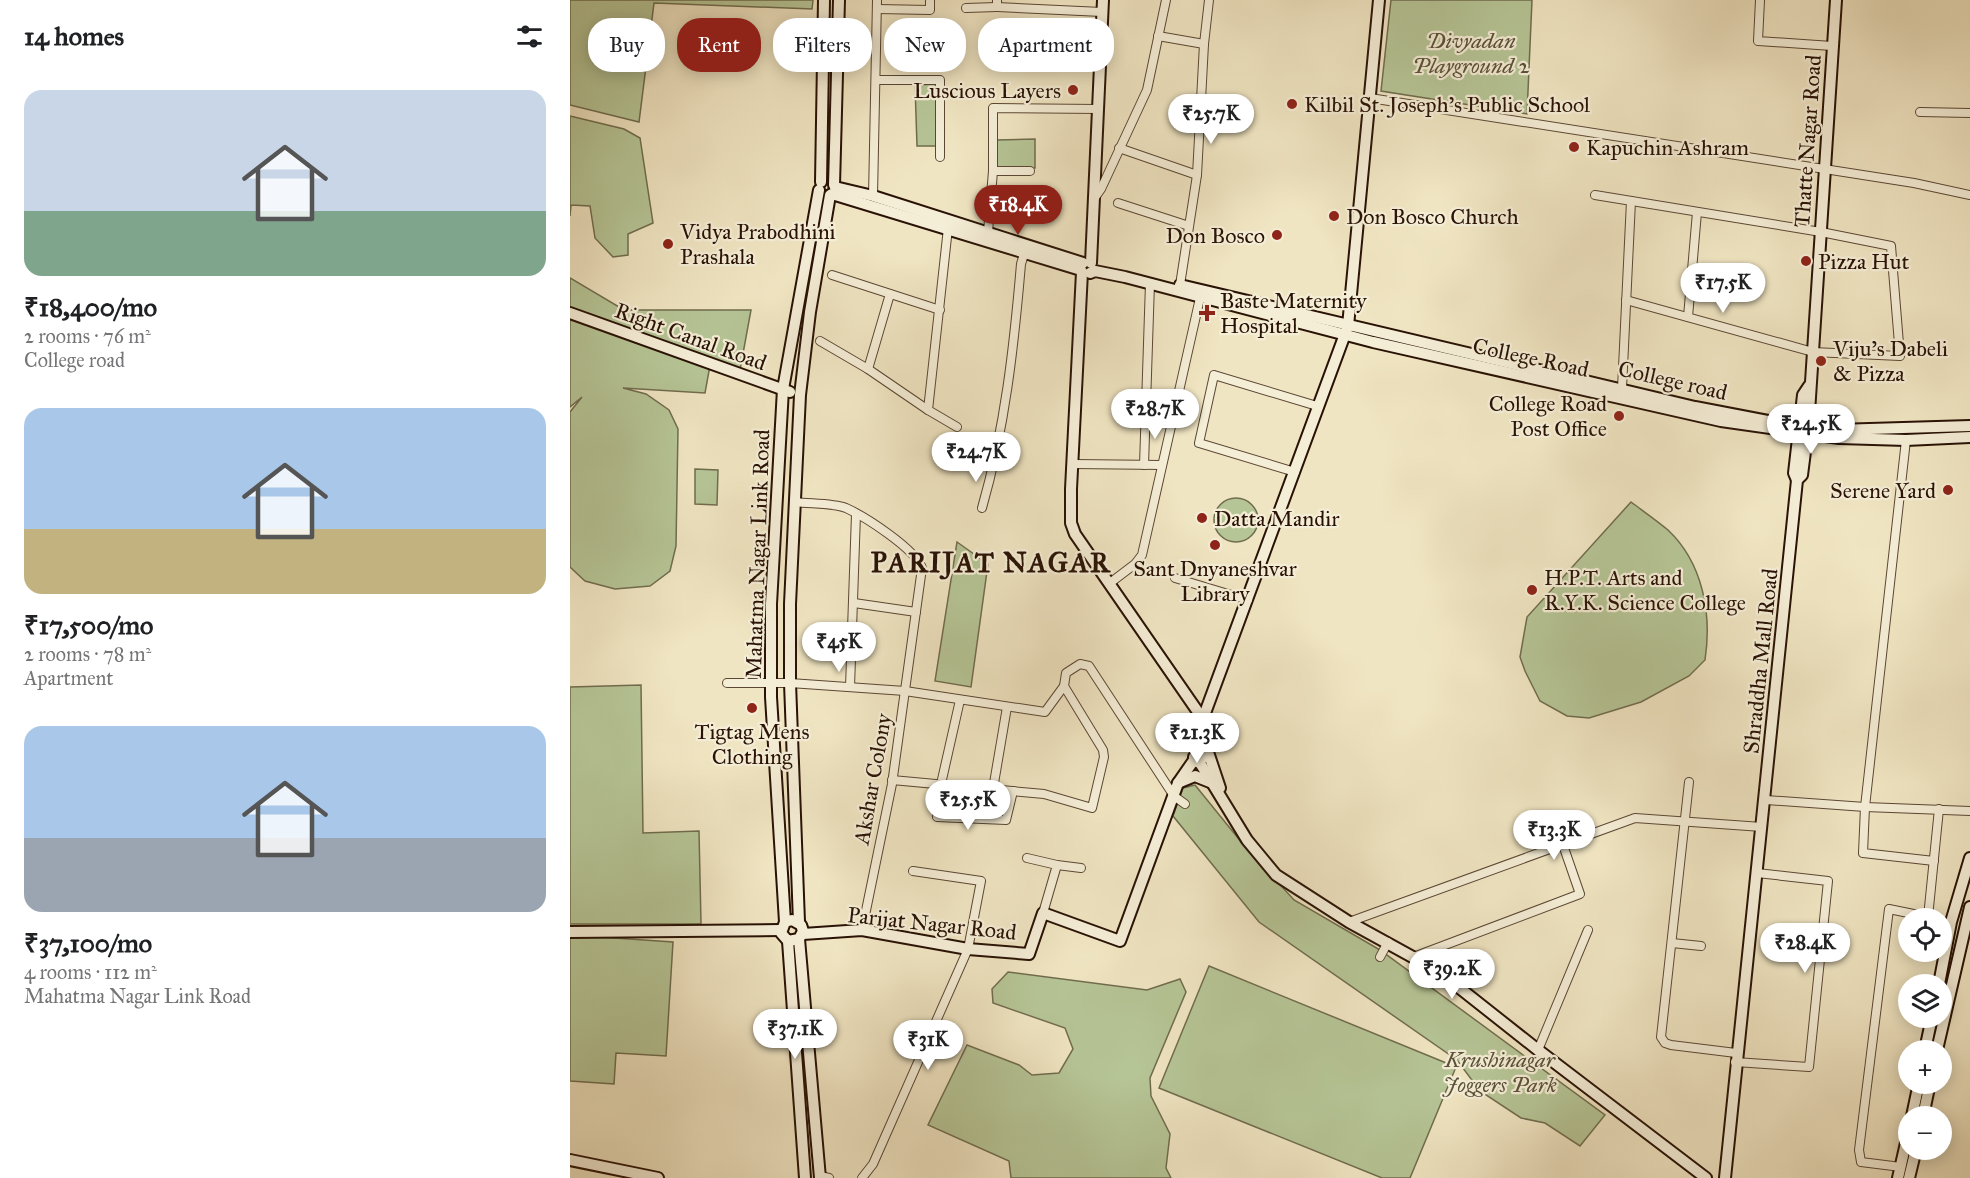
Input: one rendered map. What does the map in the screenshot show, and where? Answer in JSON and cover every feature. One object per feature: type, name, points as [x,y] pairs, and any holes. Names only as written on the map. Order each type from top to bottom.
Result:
[{"type":"street","name":"Mahatma Nagar Link Road","points":[[783,926],[771,683],[771,604],[783,389],[820,186],[824,0]]},
{"type":"street","name":"Mahatma Nagar Link Road","points":[[801,937],[790,683],[790,604],[800,395],[833,190],[839,0]]},
{"type":"street","points":[[873,196],[877,4],[930,10],[930,0]]},
{"type":"street","points":[[1103,0],[1094,200],[1081,298],[1072,464],[1071,523],[1075,534],[1185,695],[1202,730],[1217,784],[1226,804],[1247,840],[1276,875],[1349,922],[1416,956],[1706,1178]]},
{"type":"street","points":[[1094,200],[1147,90],[1166,0]]},
{"type":"street","points":[[1180,285],[1197,175],[1204,44],[1209,0]]},
{"type":"street","points":[[1174,796],[1199,758],[1207,706],[1347,330],[1379,0]]},
{"type":"street","points":[[1760,0],[1758,41],[1832,46]]},
{"type":"street","name":"Thatte Nagar Road","points":[[1803,431],[1803,395],[1809,387],[1813,352],[1836,0]]},
{"type":"street","points":[[966,8],[997,4],[1039,4],[1102,12]]},
{"type":"street","points":[[1158,36],[1204,44]]},
{"type":"street","points":[[876,80],[940,80],[940,157]]},
{"type":"street","points":[[1370,98],[1824,171],[1914,183],[1970,195]]},
{"type":"street","points":[[988,232],[993,171],[993,108],[1098,109]]},
{"type":"street","points":[[1920,112],[1970,113]]},
{"type":"street","points":[[1119,148],[1197,175]]},
{"type":"street","points":[[993,171],[1030,171]]},
{"type":"street","points":[[820,186],[822,194],[833,190]]},
{"type":"street","name":"College road","points":[[833,190],[873,196],[988,232],[1086,268],[1180,285],[1347,330],[1622,388],[1803,431],[1937,433],[1970,426]]},
{"type":"street","name":"College Road","points":[[833,190],[1024,254],[1721,421],[1906,440],[1937,433],[1970,437]]},
{"type":"street","points":[[1595,195],[1821,232],[1891,246],[1900,356],[1813,352],[1626,300]]},
{"type":"street","points":[[1622,388],[1632,201]]},
{"type":"street","points":[[1118,203],[1189,226]]},
{"type":"street","points":[[1688,318],[1697,212]]},
{"type":"street","points":[[928,410],[948,228]]},
{"type":"street","points":[[982,508],[995,465],[1013,351],[1021,264],[1024,254]]},
{"type":"street","points":[[832,275],[940,310]]},
{"type":"street","points":[[1144,465],[1150,283]]},
{"type":"street","points":[[868,369],[890,294]]},
{"type":"street","points":[[1110,583],[1136,564],[1142,555],[1200,298]]},
{"type":"street","name":"Right Canal Road","points":[[570,313],[800,395]]},
{"type":"street","points":[[820,341],[868,369],[957,427]]},
{"type":"street","points":[[1295,472],[1199,443],[1214,375],[1317,406]]},
{"type":"street","name":"Shraddha Mall Road","points":[[1762,827],[1797,480],[1802,475],[1803,431]]},
{"type":"street","points":[[1906,440],[1865,807],[1863,853],[1934,861]]},
{"type":"street","points":[[1072,464],[1162,465]]},
{"type":"street","name":"Akshar Colony","points":[[795,502],[845,508],[918,558],[922,568],[892,780],[862,930]]},
{"type":"street","points":[[850,687],[856,514]]},
{"type":"street","points":[[1175,578],[1248,600]]},
{"type":"street","points":[[854,603],[916,612]]},
{"type":"street","points":[[727,683],[790,683],[905,691],[1045,712],[1064,686],[1066,673],[1080,664],[1089,666],[1174,796],[1185,804]]},
{"type":"street","points":[[892,780],[1044,795],[1092,808],[1104,757],[1103,750],[1064,686]]},
{"type":"street","points":[[960,700],[940,784],[938,817],[1006,820],[1013,791]]},
{"type":"street","points":[[993,789],[1007,707]]},
{"type":"street","points":[[1199,758],[1217,784]]},
{"type":"street","points":[[1182,781],[1200,776],[1217,784]]},
{"type":"street","points":[[1689,782],[1661,1037],[1665,1043],[1671,1045],[1809,1067],[1828,881],[1757,873]]},
{"type":"street","name":"Parijat Nagar Road","points":[[788,940],[862,930],[968,949],[1029,954],[1043,913],[1120,940],[1174,796]]},
{"type":"street","points":[[1766,800],[1970,811]]},
{"type":"street","points":[[1932,908],[1938,810]]},
{"type":"street","points":[[1349,922],[1635,819],[1762,827],[1725,1178]]},
{"type":"street","points":[[1416,956],[1580,894],[1563,845]]},
{"type":"street","points":[[1027,858],[1081,868]]},
{"type":"street","points":[[1951,908],[1970,858]]},
{"type":"street","points":[[1043,913],[1057,865]]},
{"type":"street","points":[[862,1178],[873,1164],[968,949],[981,881],[913,870]]},
{"type":"street","points":[[1939,1040],[1970,907]]},
{"type":"street","points":[[1898,911],[1888,909],[1859,1150],[1861,1162],[1899,1172]]},
{"type":"street","points":[[570,932],[783,926],[792,920],[799,922]]},
{"type":"street","points":[[783,926],[788,940],[805,1178]]},
{"type":"street","points":[[1538,1050],[1588,930]]},
{"type":"street","points":[[801,937],[823,1177]]},
{"type":"street","points":[[1380,957],[1388,942]]},
{"type":"street","points":[[1672,943],[1701,946]]},
{"type":"street","points":[[570,1160],[619,1174],[658,1178]]},
{"type":"street","points":[[1910,1178],[1914,1160]]},
{"type":"green space","points":[[570,0],[813,0],[812,9],[654,3],[652,18],[588,18],[588,72],[645,72],[639,122],[570,105]]},
{"type":"green space","name":"Divyadan Playground 2","points":[[1391,0],[1532,0],[1527,114],[1381,91]]},
{"type":"green space","points":[[936,84],[936,146],[917,146],[915,85]]},
{"type":"green space","points":[[570,116],[624,129],[640,138],[653,223],[628,234],[628,255],[613,257],[595,238],[590,206],[571,205],[570,216]]},
{"type":"green space","points":[[1035,139],[1035,168],[997,167],[997,140]]},
{"type":"green space","points":[[570,278],[624,310],[751,310],[740,370],[711,360],[705,393],[623,388],[646,394],[669,410],[678,429],[676,546],[670,571],[650,586],[615,589],[585,581],[570,567],[570,412],[582,397],[570,407]]},
{"type":"green space","points":[[695,469],[718,470],[717,505],[695,504]]},
{"type":"green space","points":[[1236,498],[1245,499],[1252,504],[1257,511],[1257,529],[1252,536],[1245,541],[1236,542],[1227,541],[1220,536],[1215,529],[1214,520],[1215,511],[1220,504],[1227,499]]},
{"type":"green space","points":[[1631,502],[1668,530],[1690,558],[1706,607],[1705,660],[1689,676],[1641,702],[1589,718],[1567,716],[1540,701],[1525,671],[1520,657],[1527,617]]},
{"type":"green space","points":[[957,542],[988,564],[971,687],[935,681]]},
{"type":"green space","points":[[641,685],[643,833],[699,831],[701,924],[570,924],[570,687]]},
{"type":"green space","name":"Krushinagar Joggers Park","points":[[1195,785],[1242,843],[1294,900],[1380,950],[1605,1115],[1580,1146],[1545,1123],[1521,1118],[1480,1091],[1457,1060],[1259,922],[1173,816],[1183,788]]},
{"type":"green space","points":[[570,935],[673,942],[666,1056],[616,1053],[614,1084],[570,1081]]},
{"type":"green space","points":[[1209,966],[1456,1067],[1410,1178],[1382,1178],[1159,1088]]},
{"type":"green space","points":[[1008,972],[1147,990],[1180,979],[1186,992],[1150,1078],[1151,1096],[1170,1134],[1166,1168],[1171,1178],[1011,1178],[1009,1161],[928,1125],[967,1045],[1019,1065],[1032,1075],[1059,1073],[1073,1049],[1065,1028],[993,1003],[992,989]]},
{"type":"place","name":"Luscious Layers","points":[[1073,90]]},
{"type":"place","name":"Kilbil St. Joseph's Public School","points":[[1292,104]]},
{"type":"place","name":"Kapuchin Ashram","points":[[1574,147]]},
{"type":"place","name":"Don Bosco Church","points":[[1334,216]]},
{"type":"place","name":"Don Bosco","points":[[1277,235]]},
{"type":"place","name":"Vidya Prabodhini Prashala","points":[[668,244]]},
{"type":"place","name":"Pizza Hut","points":[[1806,261]]},
{"type":"place","name":"Baste Maternity Hospital","points":[[1207,313]]},
{"type":"place","name":"Viju's Dabeli & Pizza","points":[[1821,361]]},
{"type":"place","name":"College Road Post Office","points":[[1619,416]]},
{"type":"place","name":"Serene Yard","points":[[1948,490]]},
{"type":"place","name":"Datta Mandir","points":[[1202,518]]},
{"type":"place","name":"Sant Dnyaneshvar Library","points":[[1215,545]]},
{"type":"place","name":"H.P.T. Arts and R.Y.K. Science College","points":[[1532,590]]},
{"type":"place","name":"Tigtag Mens Clothing","points":[[752,708]]},
{"type":"district","name":"PARIJAT NAGAR","points":[[991,562]]}]
